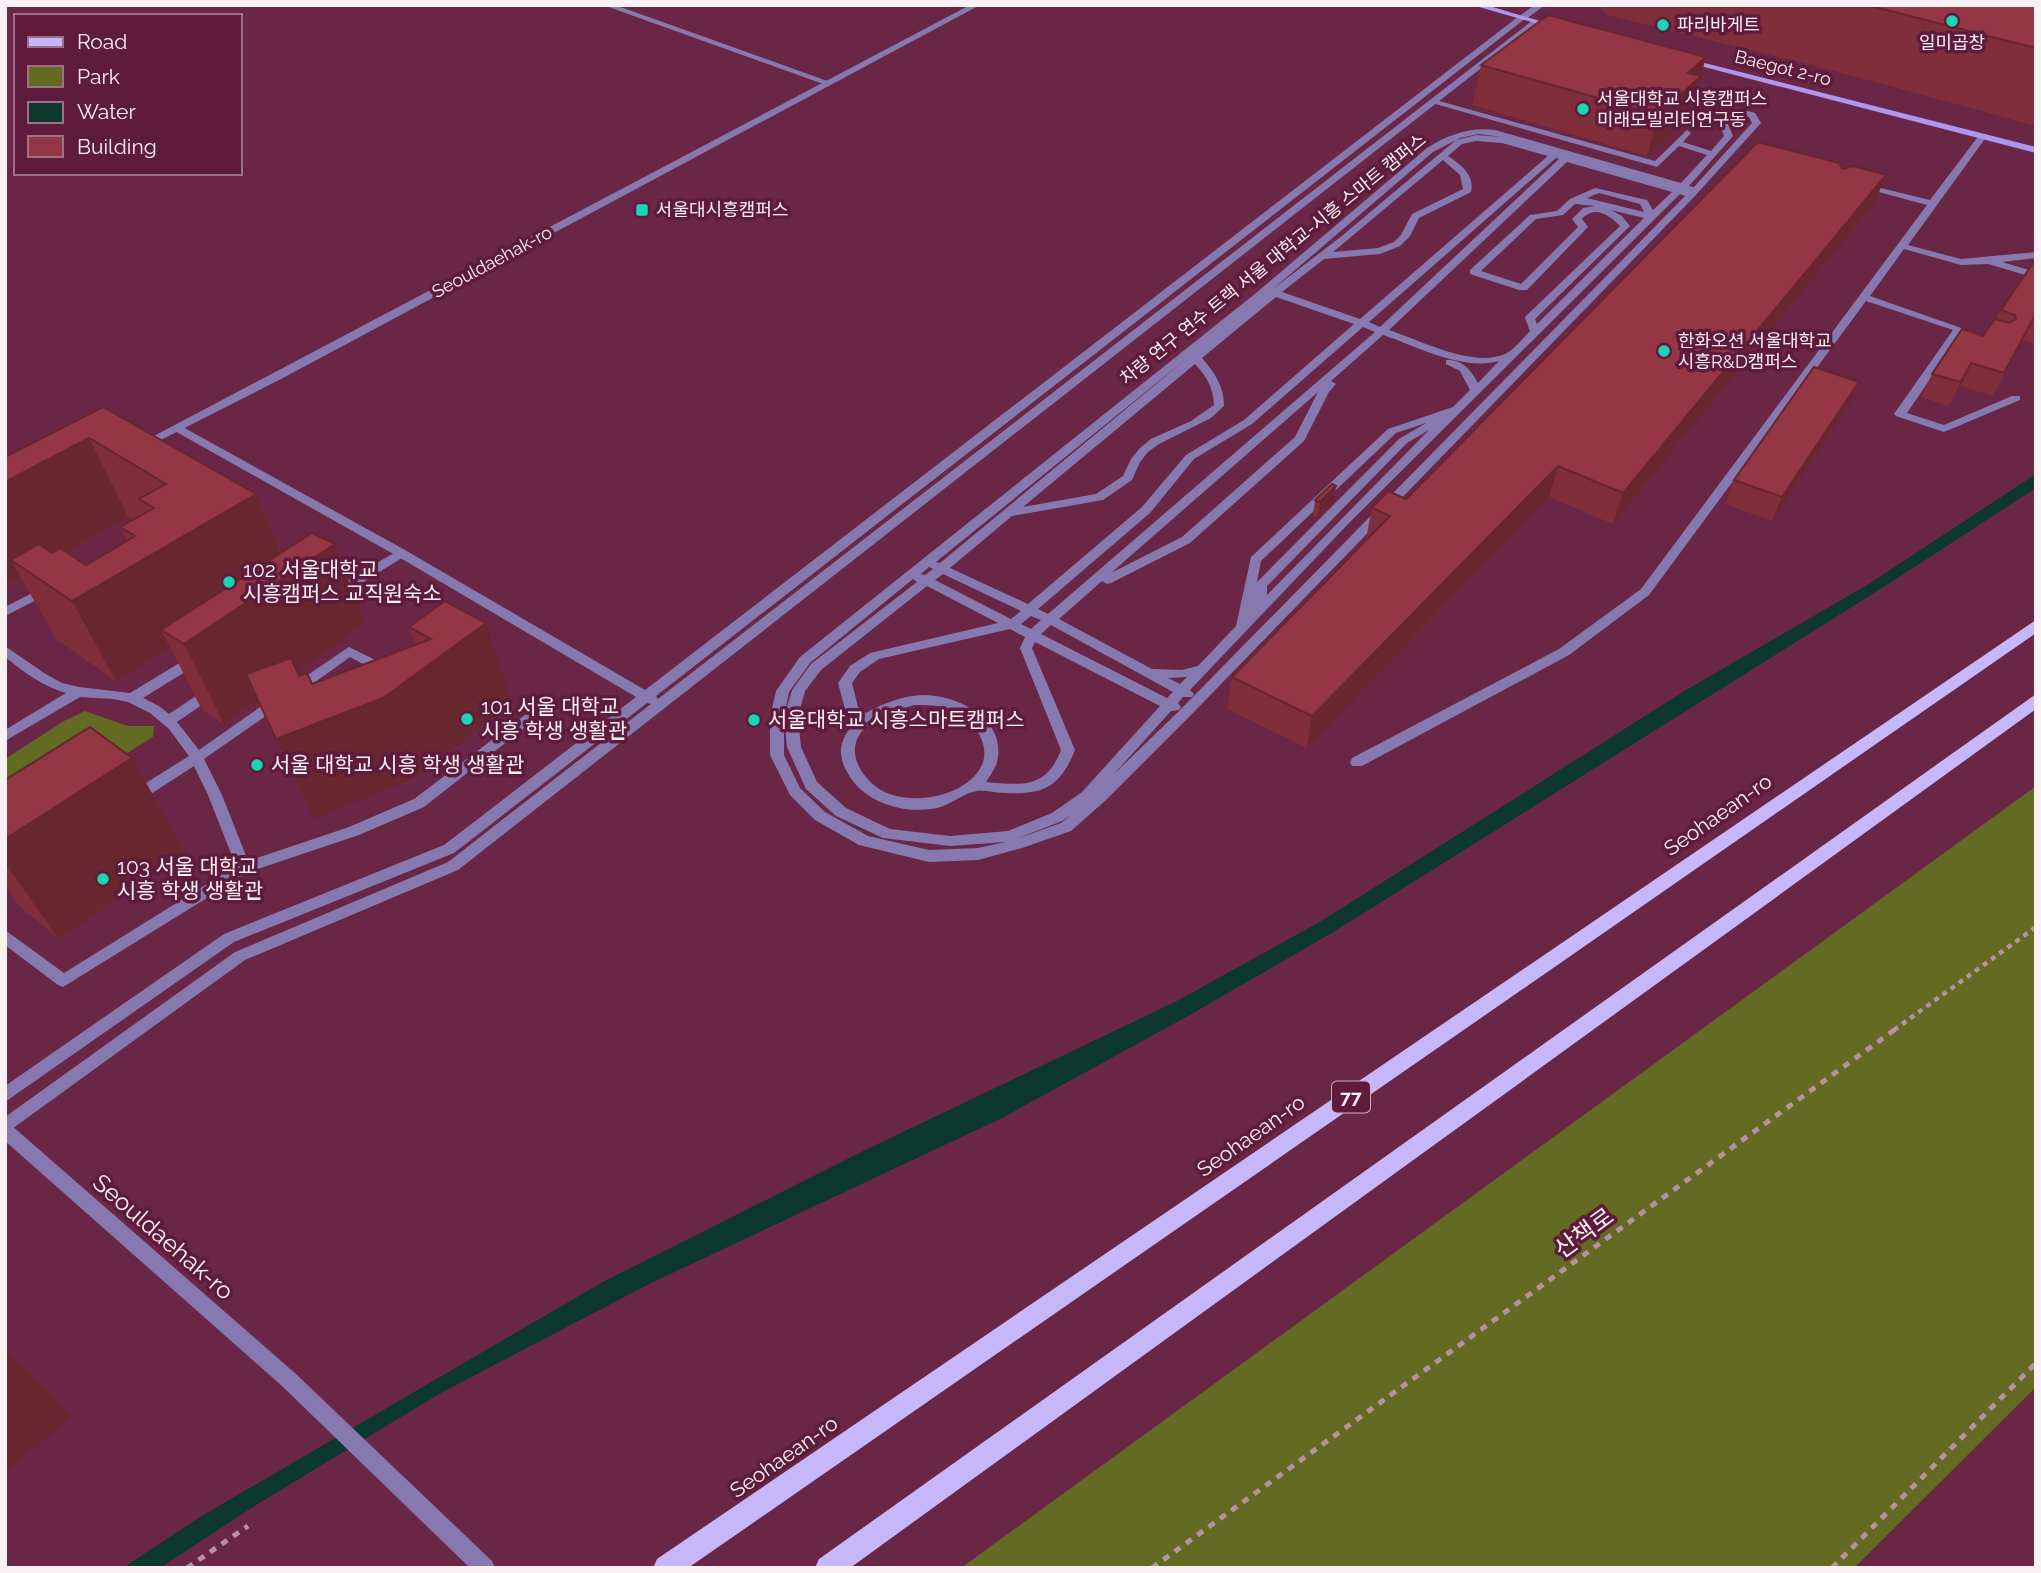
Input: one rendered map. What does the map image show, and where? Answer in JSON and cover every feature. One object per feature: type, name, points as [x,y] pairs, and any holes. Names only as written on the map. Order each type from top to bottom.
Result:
[{"type":"main road","points":[[1476,5],[1562,29]]},
{"type":"main road","name":"Baegot 2-ro","points":[[1678,58],[2036,150]]},
{"type":"main road","name":"Seohaean-ro","points":[[666,1568],[2036,625]]},
{"type":"main road","points":[[828,1568],[2036,700]]},
{"type":"street","points":[[607,5],[829,83]]},
{"type":"street","name":"Seouldaehak-ro","points":[[128,453],[277,377],[976,5]]},
{"type":"street","points":[[5,1095],[229,938],[449,849],[1542,5]]},
{"type":"street","points":[[5,1129],[240,956],[453,866],[1536,22]]},
{"type":"street","points":[[1435,101],[1657,164],[1687,133]]},
{"type":"street","points":[[1535,332],[1530,318],[1625,226],[1687,191],[1757,123],[1752,115],[1731,110],[1719,114],[1729,136],[1687,191]]},
{"type":"street","name":"차량 연구 연수 트랙 서울 대학교-시흥 스마트 캠퍼스","points":[[1486,132],[1633,173],[1687,191],[1198,700],[1066,827],[1023,844],[978,854],[929,856],[864,841],[820,816],[795,791],[777,755],[777,717],[783,691],[805,660],[1267,294],[1445,141],[1469,133],[1486,132]]},
{"type":"street","points":[[1357,762],[1564,652],[1645,592],[1983,136]]},
{"type":"street","points":[[1646,216],[1476,391],[1457,409],[1403,441],[1261,585],[1259,612],[1169,704],[1087,796],[1056,817],[1009,836],[950,841],[888,834],[841,812],[811,785],[794,747],[791,717],[799,690],[816,667],[941,569],[1267,294],[1346,237],[1459,142],[1476,138],[1503,140],[1687,191]]},
{"type":"street","points":[[1503,140],[1522,149],[1534,160],[1521,177],[1522,191]]},
{"type":"street","points":[[1677,143],[1713,154]]},
{"type":"street","points":[[864,720],[852,709],[845,683],[855,669],[875,656],[1013,624],[1146,510],[1190,457],[1248,422],[1562,155]]},
{"type":"street","points":[[1319,256],[1380,251],[1397,244],[1405,236],[1415,216],[1468,190],[1469,182],[1465,174],[1444,157]]},
{"type":"street","points":[[1633,173],[1643,160]]},
{"type":"street","points":[[973,786],[1025,788],[1045,783],[1058,772],[1068,750],[1026,648],[1033,634],[1087,590],[1356,354],[1522,191],[1541,192],[1559,174],[1594,167]]},
{"type":"street","points":[[1847,180],[1933,204]]},
{"type":"street","points":[[1625,226],[1615,214],[1586,210],[1577,219],[1583,227],[1523,288],[1474,272],[1533,217],[1560,214],[1573,201],[1587,201],[1646,216]]},
{"type":"street","points":[[1902,246],[1961,262],[2036,255]]},
{"type":"street","points":[[1989,261],[2036,275]]},
{"type":"street","points":[[1267,294],[1465,360],[1484,362],[1511,355]]},
{"type":"street","points":[[1863,297],[1972,333]]},
{"type":"street","points":[[1959,329],[1900,414],[1944,429],[2016,398]]},
{"type":"street","points":[[1379,333],[1461,365],[1469,373],[1476,391]]},
{"type":"street","points":[[1087,590],[1186,540],[1300,439],[1324,391],[1352,366],[1356,354]]},
{"type":"street","points":[[1004,514],[1099,497],[1128,478],[1133,460],[1150,443],[1178,428],[1206,419],[1219,406],[1220,392],[1216,380],[1195,357]]},
{"type":"street","points":[[1242,630],[1255,560],[1392,431],[1457,409]]},
{"type":"street","points":[[177,428],[401,552],[646,695],[659,706]]},
{"type":"street","points":[[325,601],[401,552]]},
{"type":"street","points":[[926,562],[1051,620],[1198,700]]},
{"type":"street","points":[[911,574],[1185,713]]},
{"type":"street","points":[[5,612],[65,580]]},
{"type":"street","points":[[132,698],[211,649]]},
{"type":"street","points":[[5,650],[44,682],[78,692],[132,698],[170,720],[198,757],[244,867]]},
{"type":"street","points":[[118,807],[198,757],[349,651],[396,676]]},
{"type":"street","points":[[1144,671],[1182,674],[1205,668]]},
{"type":"street","points":[[170,720],[226,682]]},
{"type":"street","points":[[5,736],[78,692]]},
{"type":"street","points":[[913,700],[936,701],[967,712],[988,732],[992,748],[989,766],[973,786],[961,794],[938,802],[913,804],[889,801],[868,792],[853,778],[846,762],[847,744],[855,728],[864,720],[891,705],[913,700]]},
{"type":"street","points":[[5,936],[62,981],[244,867],[354,831],[419,803],[530,718]]},
{"type":"street","name":"Seouldaehak-ro","points":[[5,1129],[289,1380],[485,1568]]},
{"type":"path","name":"산책로","points":[[1152,1568],[2036,927]]},
{"type":"path","points":[[1832,1568],[2036,1363]]},
{"type":"path","points":[[187,1568],[248,1526]]},
{"type":"green space","points":[[85,711],[128,726],[154,726],[153,737],[5,828],[5,759],[64,721]]},
{"type":"green space","points":[[2036,786],[2036,1387],[1854,1568],[961,1568]]},
{"type":"water","points":[[2036,474],[2036,488],[1882,588],[1335,931],[1188,1016],[1002,1118],[651,1283],[439,1394],[248,1510],[160,1568],[123,1568],[200,1517],[601,1283],[859,1153],[1177,1001],[1323,920],[1686,690],[1867,585]]},
{"type":"building","points":[[1867,5],[2036,5],[2036,48]]},
{"type":"building","points":[[1548,15],[1706,57],[1688,73],[1701,76],[1658,115],[1481,65]]},
{"type":"building","name":"한화오션 서울대학교 시흥R&D캠퍼스","points":[[1758,142],[1839,163],[1843,169],[1853,166],[1886,175],[1623,493],[1558,466],[1312,716],[1232,677],[1390,516],[1372,508],[1388,491],[1406,499]]},
{"type":"building","points":[[2035,260],[2036,318],[2034,317],[2004,373],[1971,363],[1961,382],[1932,374],[1962,329],[1983,336],[1995,319],[2009,323],[2016,319],[2015,315],[2001,310]]},
{"type":"building","points":[[1814,367],[1859,382],[1782,497],[1734,480]]},
{"type":"building","points":[[103,407],[256,494],[72,601],[11,560],[39,544],[52,553],[60,548],[86,565],[135,536],[120,527],[154,508],[139,499],[166,484],[89,438],[5,482],[5,457]]},
{"type":"building","points":[[1332,484],[1336,486],[1320,502],[1315,500]]},
{"type":"building","points":[[312,533],[335,544],[184,644],[161,630]]},
{"type":"building","points":[[445,601],[486,623],[383,698],[276,739],[246,674],[291,658],[299,676],[307,673],[312,684],[431,639],[409,627]]},
{"type":"building","points":[[90,727],[132,758],[5,839],[5,780]]},
{"type":"place","name":"일미곱창","points":[[1952,21]]},
{"type":"place","name":"파리바게트","points":[[1663,25]]},
{"type":"place","name":"서울대학교 시흥캠퍼스 미래모빌리티연구동","points":[[1583,109]]},
{"type":"place","name":"서울대시흥캠퍼스","points":[[642,210]]},
{"type":"place","name":"한화오션 서울대학교 시흥R&D캠퍼스","points":[[1664,351]]},
{"type":"place","name":"102 서울대학교 시흥캠퍼스 교직원숙소","points":[[229,582]]},
{"type":"place","name":"101 서울 대학교 시흥 학생 생활관","points":[[467,719]]},
{"type":"place","name":"서울대학교 시흥스마트캠퍼스","points":[[754,720]]},
{"type":"place","name":"서울 대학교 시흥 학생 생활관","points":[[257,765]]},
{"type":"place","name":"103 서울 대학교 시흥 학생 생활관","points":[[103,879]]}]
